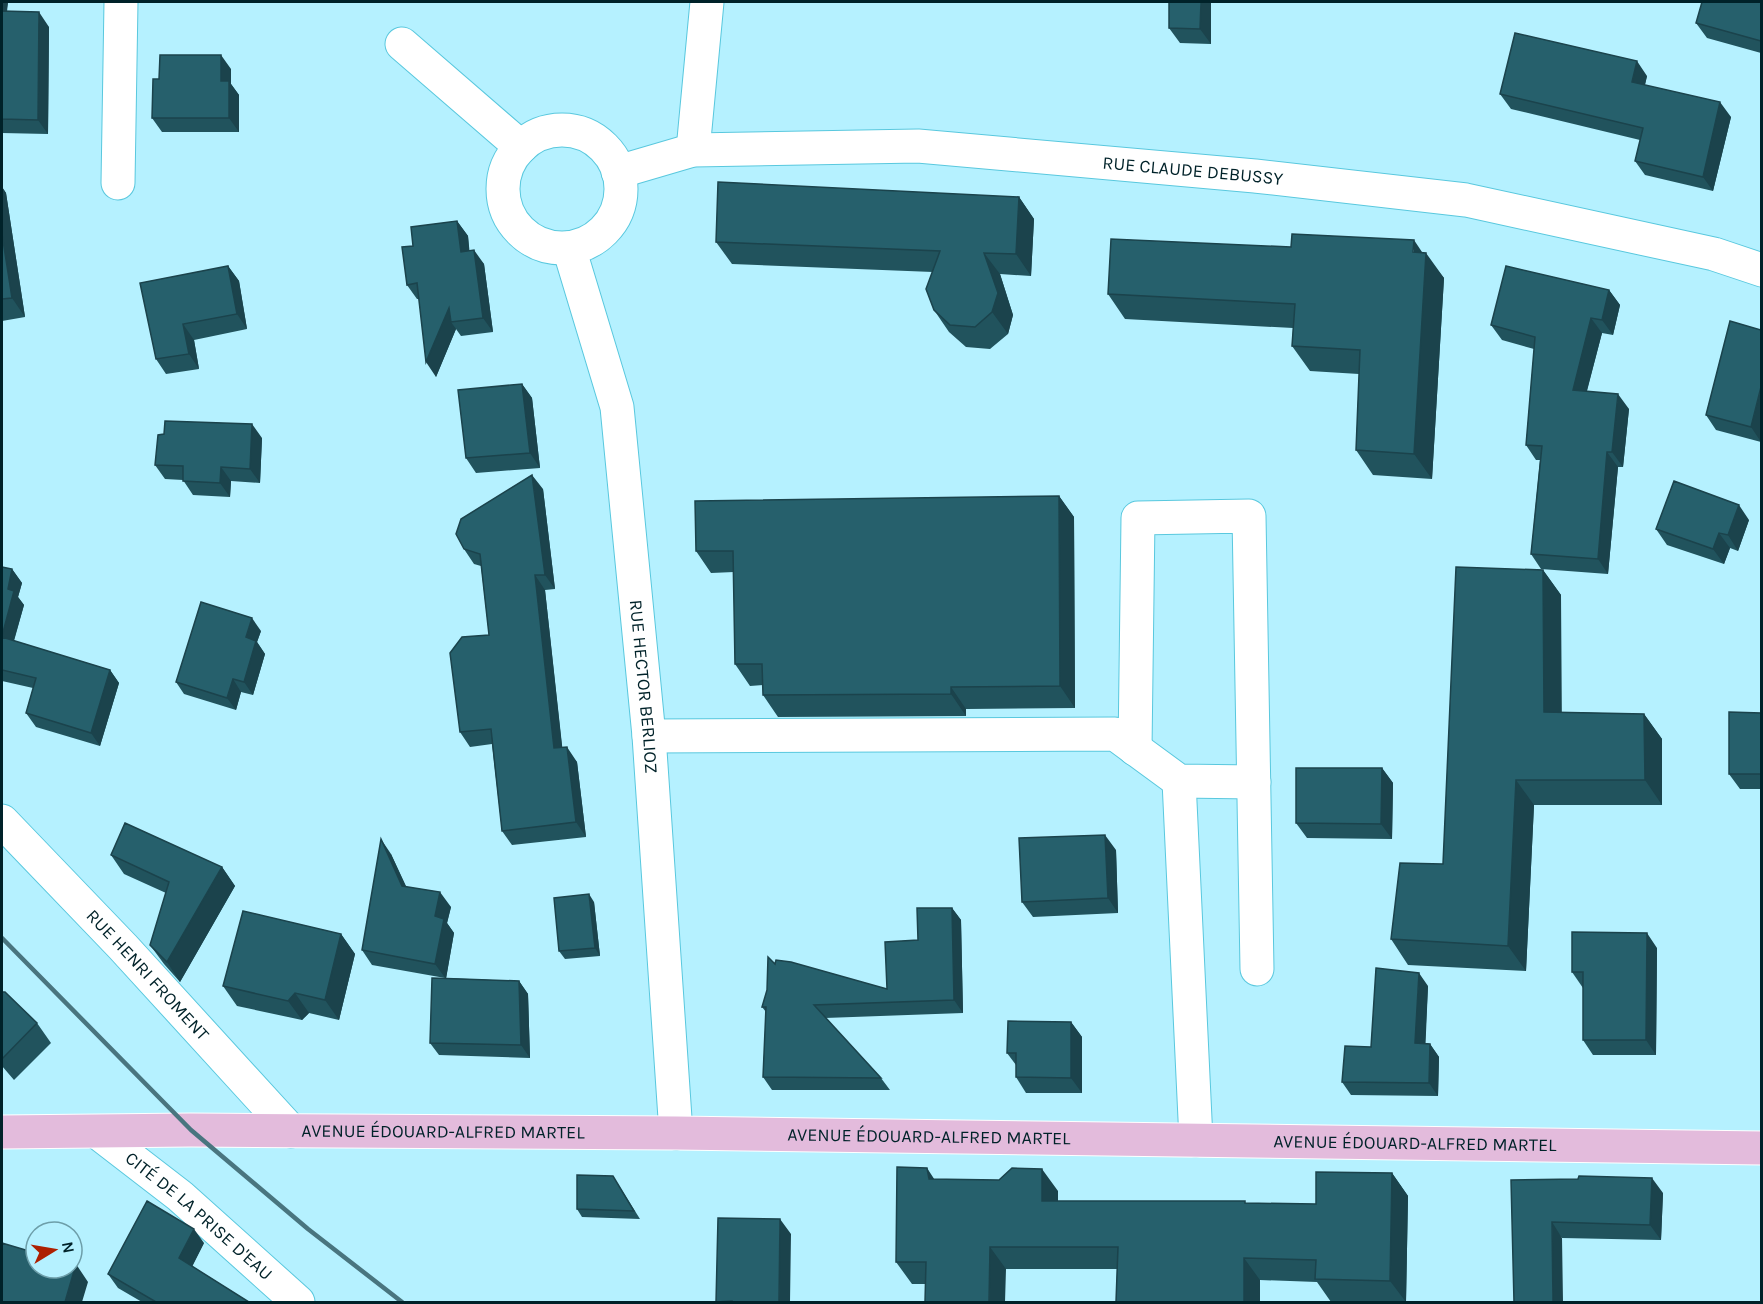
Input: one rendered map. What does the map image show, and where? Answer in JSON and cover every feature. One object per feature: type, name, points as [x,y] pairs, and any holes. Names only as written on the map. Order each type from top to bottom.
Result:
[{"type":"main road","name":"AVENUE ÉDOUARD-ALFRED MARTEL","points":[[2,1132],[676,1133],[1761,1148]]},
{"type":"street","points":[[118,183],[121,2]]},
{"type":"street","points":[[693,150],[707,2]]},
{"type":"street","points":[[402,44],[520,147]]},
{"type":"street","points":[[576,132],[594,140],[609,154],[618,172],[621,188],[619,206],[612,222],[601,234],[586,243],[569,248],[551,248],[534,241],[520,230],[509,215],[503,198],[504,179],[510,162],[520,147],[537,136],[547,133],[576,132]]},
{"type":"street","name":"RUE CLAUDE DEBUSSY","points":[[618,172],[693,150],[918,146],[1255,176],[1466,201],[1714,254],[1761,270]]},
{"type":"street","name":"RUE HECTOR BERLIOZ","points":[[569,248],[617,407],[649,736],[676,1133]]},
{"type":"street","points":[[1135,749],[1138,518],[1249,516],[1257,969]]},
{"type":"street","points":[[649,736],[1115,734],[1179,781],[1254,782]]},
{"type":"street","points":[[1179,781],[1196,1140]]},
{"type":"street","name":"RUE HENRI FROMENT","points":[[2,821],[123,947],[291,1131]]},
{"type":"street","name":"CITÉ DE LA PRISE D'EAU","points":[[97,1132],[180,1196],[298,1302]]},
{"type":"building","points":[[1169,2],[1201,2],[1200,29],[1169,28]]},
{"type":"building","points":[[1702,2],[1761,2],[1761,41],[1696,23]]},
{"type":"building","points":[[2,11],[39,12],[38,120],[2,119]]},
{"type":"building","points":[[1515,33],[1637,61],[1632,82],[1720,102],[1703,177],[1635,161],[1643,128],[1500,94]]},
{"type":"building","points":[[160,55],[221,55],[221,81],[229,81],[229,118],[152,118],[153,79],[159,79]]},
{"type":"building","points":[[718,182],[1019,197],[1016,254],[984,253],[998,293],[992,312],[975,327],[950,325],[934,310],[926,289],[940,251],[716,242]]},
{"type":"building","points":[[457,221],[461,252],[474,250],[483,318],[451,322],[449,308],[426,362],[417,283],[407,285],[402,247],[413,246],[411,227]]},
{"type":"building","points":[[2,234],[12,298],[2,299]]},
{"type":"building","points":[[1292,234],[1414,240],[1413,252],[1426,253],[1414,454],[1356,450],[1360,350],[1292,346],[1295,304],[1108,294],[1111,239],[1291,247]]},
{"type":"building","points":[[228,266],[237,314],[183,324],[189,354],[156,359],[140,283]]},
{"type":"building","points":[[1506,266],[1609,290],[1602,320],[1591,318],[1573,390],[1618,394],[1612,452],[1607,452],[1598,559],[1531,554],[1542,446],[1526,445],[1535,337],[1491,325]]},
{"type":"building","points":[[1730,321],[1761,330],[1761,387],[1751,427],[1706,415]]},
{"type":"building","points":[[522,384],[530,453],[466,458],[458,390]]},
{"type":"building","points":[[165,421],[252,424],[250,469],[221,467],[220,483],[183,481],[183,466],[155,465],[158,435],[164,434]]},
{"type":"building","points":[[532,475],[545,575],[535,575],[554,748],[567,747],[576,822],[502,831],[491,729],[460,732],[450,653],[462,637],[489,635],[480,554],[464,549],[456,534],[461,519]]},
{"type":"building","points":[[1674,481],[1739,505],[1728,535],[1719,533],[1713,549],[1656,529]]},
{"type":"building","points":[[1059,496],[1060,686],[951,687],[951,694],[763,695],[762,664],[735,664],[733,551],[696,551],[695,501]]},
{"type":"building","points":[[2,567],[12,569],[8,589],[14,591],[2,636]]},
{"type":"building","points":[[1456,567],[1543,570],[1544,712],[1644,714],[1645,780],[1516,780],[1508,946],[1391,939],[1400,863],[1443,864]]},
{"type":"building","points":[[201,602],[252,618],[246,637],[256,641],[244,682],[233,679],[227,698],[176,682]]},
{"type":"building","points":[[2,637],[110,670],[91,733],[26,713],[36,678],[2,670]]},
{"type":"building","points":[[1729,712],[1761,713],[1761,774],[1729,774]]},
{"type":"building","points":[[1296,768],[1382,768],[1381,824],[1296,823]]},
{"type":"building","points":[[125,823],[222,867],[167,962],[150,945],[169,882],[111,855]]},
{"type":"building","points":[[1105,835],[1108,898],[1022,902],[1019,838]]},
{"type":"building","points":[[381,839],[402,886],[440,892],[435,916],[444,919],[435,964],[362,950]]},
{"type":"building","points":[[589,894],[595,948],[559,951],[554,898]]},
{"type":"building","points":[[917,908],[952,908],[954,1000],[814,1005],[881,1078],[763,1077],[766,1007],[762,1007],[767,990],[768,957],[775,964],[776,960],[791,962],[887,989],[885,942],[918,940]]},
{"type":"building","points":[[243,911],[341,934],[325,1000],[295,993],[288,1001],[223,986]]},
{"type":"building","points":[[1572,932],[1647,933],[1646,1040],[1583,1040],[1583,972],[1572,972]]},
{"type":"building","points":[[1376,968],[1419,973],[1415,1043],[1430,1044],[1429,1083],[1342,1082],[1345,1046],[1371,1047]]},
{"type":"building","points":[[432,978],[519,981],[521,1045],[430,1043]]},
{"type":"building","points":[[2,992],[5,992],[37,1023],[2,1059]]},
{"type":"building","points":[[1008,1021],[1071,1022],[1071,1078],[1016,1077],[1016,1053],[1007,1053]]},
{"type":"building","points":[[897,1167],[927,1168],[929,1179],[999,1180],[1012,1168],[1042,1169],[1042,1201],[1245,1201],[1245,1203],[1316,1204],[1316,1172],[1392,1173],[1390,1281],[1315,1279],[1316,1260],[1244,1258],[1244,1302],[1116,1302],[1118,1247],[990,1247],[989,1302],[925,1302],[926,1262],[896,1262]]},
{"type":"building","points":[[577,1175],[613,1176],[634,1211],[577,1209]]},
{"type":"building","points":[[1579,1176],[1652,1178],[1650,1225],[1552,1222],[1553,1302],[1514,1302],[1511,1180],[1578,1179]]},
{"type":"building","points":[[147,1201],[194,1229],[179,1258],[249,1302],[156,1302],[108,1274]]},
{"type":"building","points":[[718,1218],[780,1219],[779,1302],[716,1302]]},
{"type":"building","points":[[2,1243],[24,1249],[24,1280],[71,1280],[65,1302],[2,1302]]},
{"type":"railway","points":[[2,938],[191,1130],[308,1229],[402,1302]]}]
